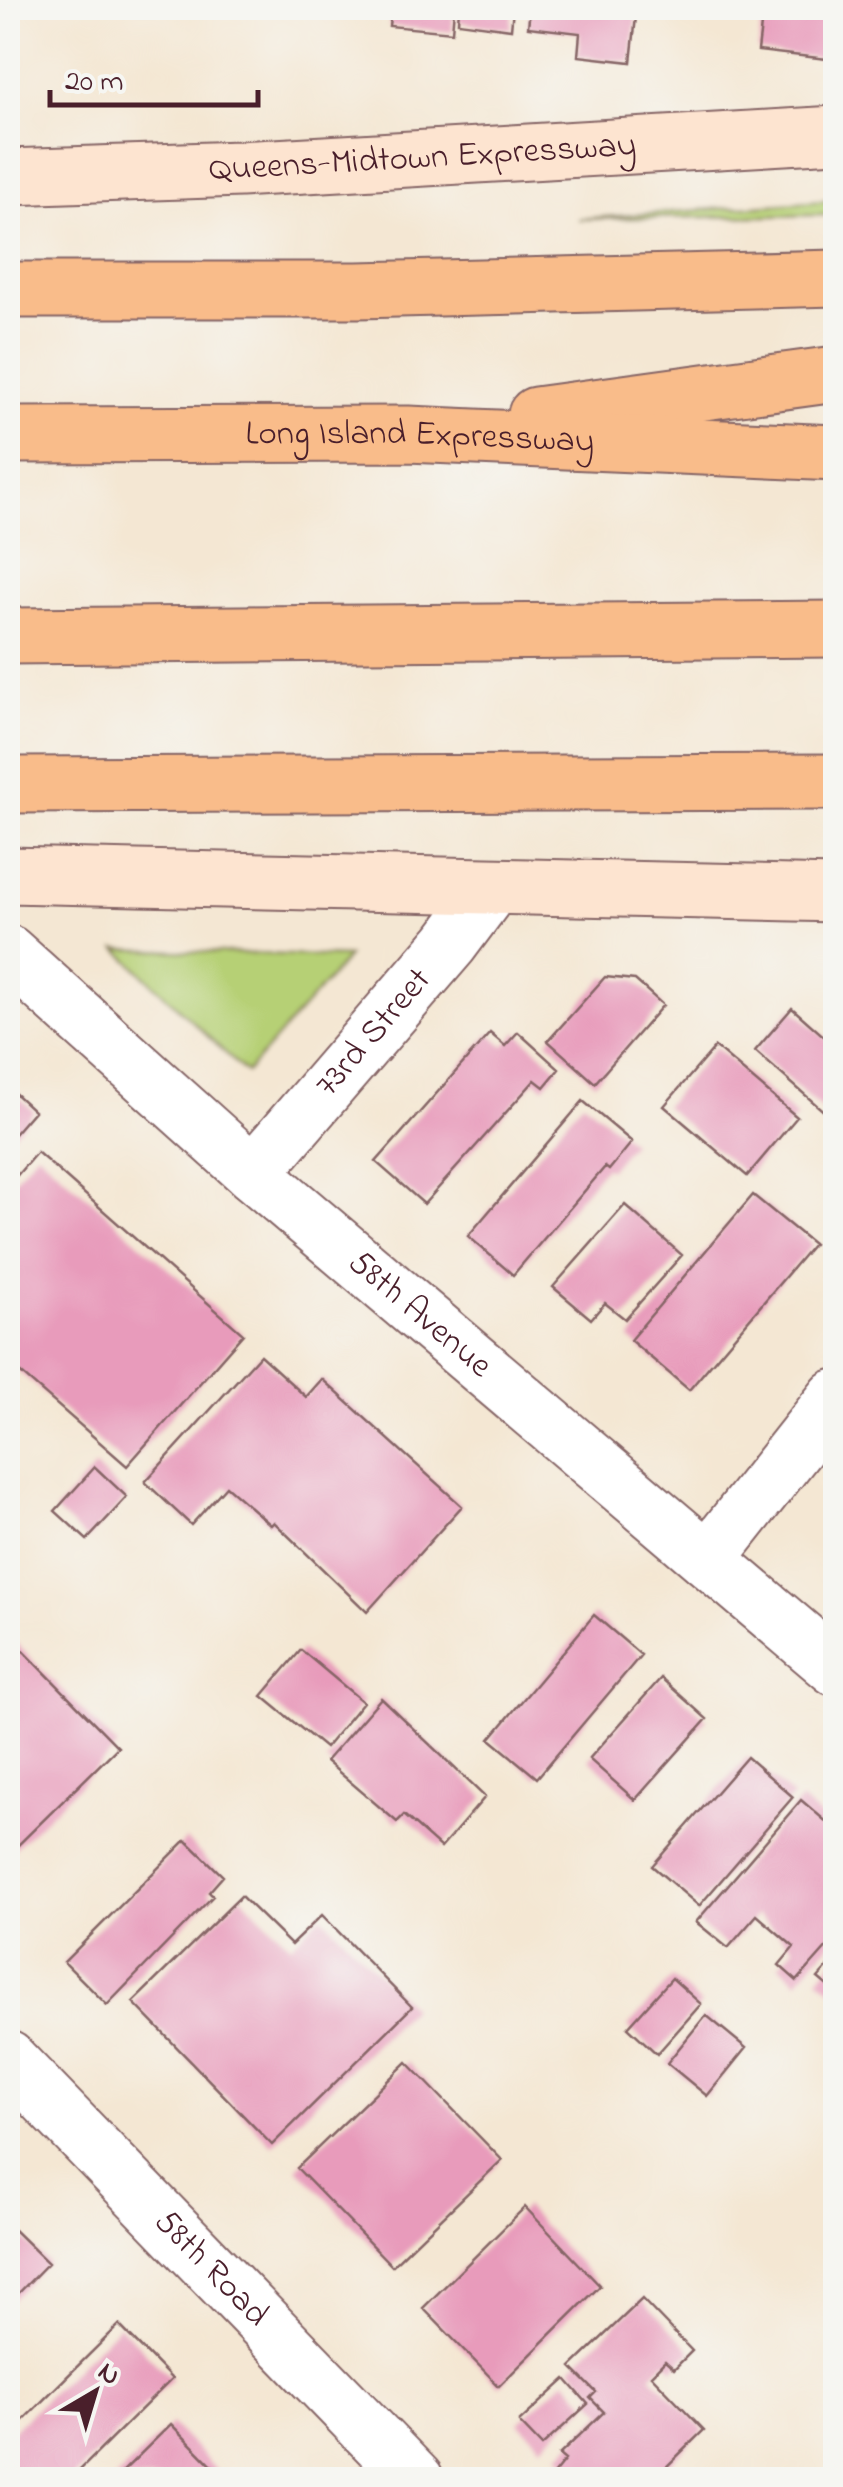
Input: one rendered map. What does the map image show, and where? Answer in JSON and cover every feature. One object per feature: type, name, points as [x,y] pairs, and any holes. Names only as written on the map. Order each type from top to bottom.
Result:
[{"type":"highway","points":[[8,290],[358,290],[836,278]]},
{"type":"highway","points":[[408,434],[836,374]]},
{"type":"highway","name":"Long Island Expressway","points":[[8,436],[408,434],[836,452]]},
{"type":"highway","points":[[8,636],[836,628]]},
{"type":"highway","points":[[8,785],[836,782]]},
{"type":"street","name":"Queens-Midtown Expressway","points":[[8,177],[240,169],[836,134]]},
{"type":"street","points":[[8,875],[836,894]]},
{"type":"street","name":"73rd Street","points":[[253,1172],[450,944],[491,889]]},
{"type":"street","name":"58th Avenue","points":[[8,953],[253,1172],[836,1668]]},
{"type":"street","points":[[708,1559],[836,1397]]},
{"type":"street","name":"58th Road","points":[[8,2059],[416,2480]]},
{"type":"green space","points":[[835,200],[835,215],[578,219]]},
{"type":"green space","points":[[117,949],[348,957],[246,1073]]},
{"type":"building","points":[[391,8],[454,8],[452,32],[389,26]]},
{"type":"building","points":[[459,8],[513,8],[511,29],[458,22]]},
{"type":"building","points":[[530,8],[637,8],[631,62],[578,56],[580,33],[528,27]]},
{"type":"building","points":[[763,8],[836,8],[836,60],[758,51]]},
{"type":"building","points":[[605,977],[635,980],[663,1005],[595,1083],[548,1041]]},
{"type":"building","points":[[792,1008],[836,1047],[836,1122],[755,1051]]},
{"type":"building","points":[[518,1032],[559,1069],[544,1087],[535,1080],[424,1204],[376,1162],[490,1033],[505,1046]]},
{"type":"building","points":[[715,1047],[797,1117],[747,1176],[664,1106]]},
{"type":"building","points":[[8,1087],[34,1111],[8,1141]]},
{"type":"building","points":[[583,1101],[632,1142],[609,1170],[605,1167],[513,1275],[468,1236]]},
{"type":"building","points":[[37,1152],[243,1334],[127,1466],[8,1362],[8,1186]]},
{"type":"building","points":[[753,1195],[813,1244],[689,1390],[630,1340]]},
{"type":"building","points":[[625,1205],[682,1255],[625,1319],[605,1303],[591,1319],[553,1287]]},
{"type":"building","points":[[260,1355],[306,1397],[322,1379],[462,1506],[367,1612],[274,1522],[271,1525],[226,1486],[191,1525],[145,1482]]},
{"type":"building","points":[[95,1467],[127,1497],[87,1540],[55,1511]]},
{"type":"building","points":[[594,1615],[641,1655],[537,1778],[490,1739]]},
{"type":"building","points":[[8,1635],[118,1747],[8,1855]]},
{"type":"building","points":[[301,1650],[363,1702],[325,1748],[262,1696]]},
{"type":"building","points":[[661,1678],[707,1719],[635,1800],[589,1759]]},
{"type":"building","points":[[381,1698],[485,1797],[441,1848],[404,1815],[397,1822],[326,1761]]},
{"type":"building","points":[[747,1757],[793,1797],[699,1906],[652,1866]]},
{"type":"building","points":[[801,1800],[836,1830],[836,1937],[797,1981],[779,1965],[794,1947],[757,1915],[728,1948],[696,1922]]},
{"type":"building","points":[[186,1840],[223,1876],[209,1892],[213,1896],[107,2005],[64,1962]]},
{"type":"building","points":[[241,1896],[291,1945],[322,1915],[412,2007],[272,2145],[133,2002]]},
{"type":"building","points":[[836,1958],[836,1993],[818,1978]]},
{"type":"building","points":[[672,1978],[701,2004],[657,2054],[628,2027]]},
{"type":"building","points":[[706,2015],[746,2048],[707,2096],[667,2063]]},
{"type":"building","points":[[407,2062],[502,2160],[392,2266],[297,2168]]},
{"type":"building","points":[[525,2207],[600,2286],[499,2386],[423,2308]]},
{"type":"building","points":[[8,2224],[48,2263],[8,2304]]},
{"type":"building","points":[[642,2299],[692,2351],[674,2369],[665,2361],[651,2375],[704,2430],[653,2480],[549,2480],[565,2460],[559,2455],[604,2412],[590,2398],[596,2392],[571,2367]]},
{"type":"building","points":[[119,2325],[172,2379],[70,2480],[20,2480],[8,2467],[8,2435]]},
{"type":"building","points":[[566,2379],[588,2404],[542,2446],[519,2422]]},
{"type":"building","points":[[171,2424],[226,2480],[114,2480]]}]
